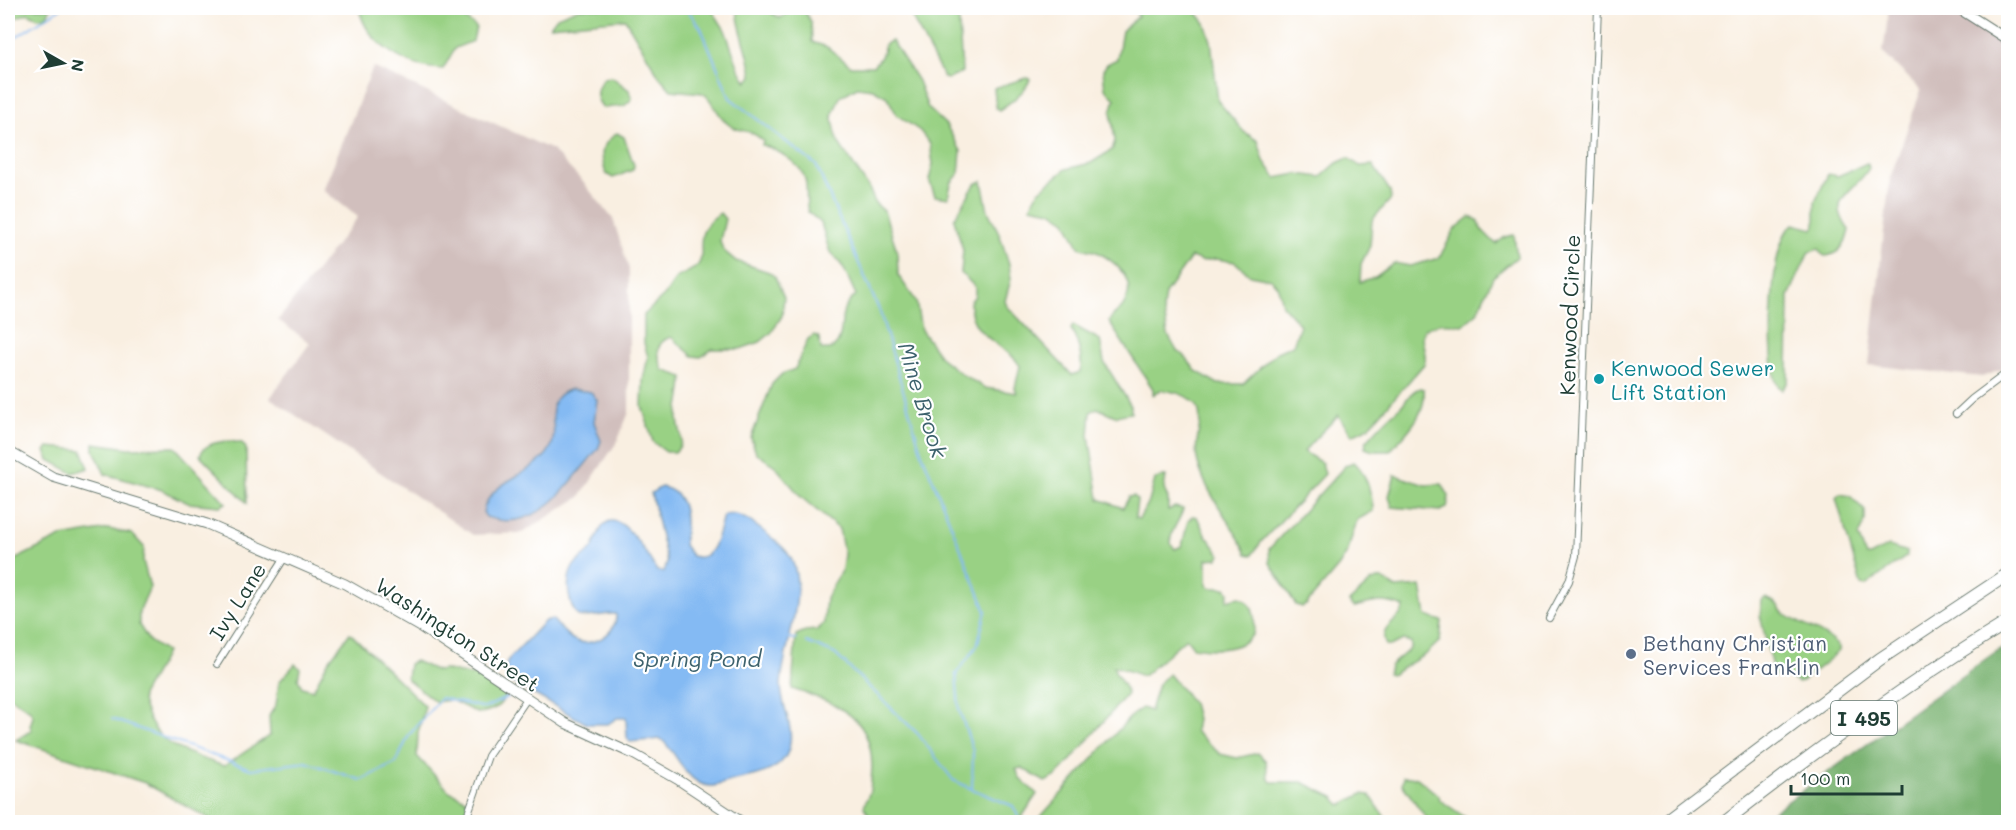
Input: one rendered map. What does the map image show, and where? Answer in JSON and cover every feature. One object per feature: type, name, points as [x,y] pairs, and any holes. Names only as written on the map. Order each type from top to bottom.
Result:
[{"type":"highway","name":"I 495","points":[[1663,822],[1880,659],[2008,574]]},
{"type":"highway","name":"I 495","points":[[1724,822],[1786,773],[1918,680],[2008,622]]},
{"type":"main road","points":[[1959,8],[2008,40]]},
{"type":"main road","name":"Washington Street","points":[[8,451],[53,477],[73,485],[188,518],[345,584],[402,615],[526,700],[565,723],[635,755],[677,778],[742,822]]},
{"type":"street","name":"Kenwood Circle","points":[[1549,618],[1569,581],[1576,556],[1598,8]]},
{"type":"street","points":[[1956,414],[2008,372]]},
{"type":"street","name":"Ivy Lane","points":[[217,663],[285,557]]},
{"type":"street","points":[[465,822],[488,756],[526,700]]},
{"type":"shaded area","points":[[1889,8],[1914,8],[1971,22],[2008,50],[2008,367],[1982,377],[1869,365],[1890,178],[1921,90],[1883,53]]},
{"type":"shaded area","points":[[373,67],[552,150],[582,181],[613,219],[629,269],[629,412],[617,442],[580,497],[522,533],[473,535],[270,398],[310,343],[278,320],[358,217],[323,190]]},
{"type":"green space","points":[[8,8],[51,8],[46,17],[38,18],[28,13],[8,21]]},
{"type":"green space","points":[[359,8],[458,8],[464,18],[476,27],[473,41],[455,48],[443,69],[416,65],[390,52],[379,43],[363,21]]},
{"type":"green space","points":[[579,8],[711,8],[725,30],[739,69],[747,82],[752,76],[751,67],[739,25],[737,8],[764,8],[780,18],[795,9],[803,9],[811,22],[812,42],[827,47],[851,66],[873,66],[881,57],[885,44],[892,41],[918,81],[928,108],[946,125],[961,151],[959,174],[951,183],[948,198],[935,196],[929,180],[933,164],[930,144],[920,131],[897,115],[887,97],[873,89],[857,87],[840,97],[832,116],[838,142],[869,188],[875,203],[884,211],[897,251],[898,275],[916,301],[921,330],[941,358],[963,375],[985,388],[1017,393],[1015,388],[1020,366],[976,324],[971,314],[970,302],[975,296],[975,287],[961,273],[963,250],[954,219],[975,184],[982,181],[988,211],[999,233],[1009,264],[1011,279],[1005,301],[1007,306],[1072,375],[1080,372],[1081,367],[1078,344],[1071,329],[1073,325],[1100,340],[1104,362],[1131,406],[1131,413],[1115,416],[1097,408],[1091,412],[1089,435],[1099,499],[1123,508],[1129,497],[1134,496],[1137,500],[1135,518],[1139,519],[1149,502],[1155,479],[1166,476],[1164,489],[1168,499],[1168,510],[1175,507],[1183,509],[1172,532],[1172,546],[1175,549],[1182,546],[1188,521],[1193,516],[1197,517],[1205,534],[1220,554],[1218,558],[1207,559],[1207,585],[1210,588],[1226,588],[1229,592],[1227,600],[1240,597],[1249,603],[1254,618],[1253,634],[1241,644],[1217,649],[1201,648],[1193,647],[1186,638],[1143,676],[1114,666],[1127,694],[1066,766],[1055,777],[1045,782],[1022,768],[1016,769],[1020,778],[1037,794],[1022,817],[1027,822],[888,822],[870,817],[864,807],[870,790],[872,767],[870,748],[865,733],[845,711],[792,689],[796,635],[805,631],[817,630],[824,623],[826,598],[842,569],[844,554],[839,529],[801,497],[775,466],[756,453],[751,438],[772,384],[782,374],[795,369],[808,339],[814,335],[819,337],[821,349],[834,347],[840,336],[844,310],[856,295],[843,267],[829,250],[821,223],[808,212],[806,183],[799,168],[781,153],[762,145],[763,141],[758,137],[728,124],[703,93],[671,90],[659,76],[625,19],[550,26],[557,17]]},
{"type":"green space","points":[[907,8],[958,8],[962,72],[948,79],[944,78]]},
{"type":"green space","points":[[1133,8],[1193,8],[1205,23],[1211,41],[1218,101],[1244,132],[1258,141],[1264,161],[1276,178],[1297,174],[1321,177],[1337,163],[1348,158],[1360,166],[1373,165],[1390,191],[1391,199],[1372,220],[1370,246],[1361,264],[1360,282],[1375,277],[1394,263],[1410,266],[1439,258],[1455,229],[1470,217],[1478,220],[1481,229],[1496,244],[1505,237],[1514,235],[1517,257],[1493,277],[1477,313],[1463,325],[1440,323],[1424,329],[1422,339],[1424,364],[1369,427],[1352,435],[1338,415],[1308,447],[1304,452],[1322,463],[1325,474],[1262,541],[1252,555],[1247,554],[1212,496],[1201,472],[1196,453],[1200,414],[1198,408],[1192,400],[1182,395],[1161,390],[1153,395],[1153,389],[1109,322],[1128,297],[1127,282],[1120,269],[1101,254],[1079,247],[1066,221],[1051,211],[1030,207],[1039,191],[1066,169],[1091,163],[1112,150],[1115,141],[1111,112],[1115,99],[1105,89],[1103,70],[1107,64],[1117,59],[1122,31],[1138,16]],"holes":[[[1191,257],[1202,261],[1216,259],[1235,262],[1250,275],[1271,279],[1278,287],[1282,305],[1300,325],[1293,345],[1277,352],[1243,384],[1218,384],[1196,371],[1184,355],[1177,351],[1168,335],[1163,308],[1165,294]]]},
{"type":"green space","points":[[612,77],[629,90],[632,99],[624,106],[603,108],[597,97],[597,89],[604,78]]},
{"type":"green space","points":[[1026,78],[1030,79],[1028,84],[1013,101],[999,110],[996,108],[994,88]]},
{"type":"green space","points":[[617,133],[624,137],[634,165],[633,170],[613,178],[606,174],[602,151],[607,142]]},
{"type":"green space","points":[[1867,163],[1869,168],[1863,177],[1841,202],[1842,219],[1849,230],[1844,244],[1830,255],[1825,256],[1819,249],[1809,252],[1789,296],[1788,382],[1782,390],[1775,378],[1771,321],[1775,271],[1786,233],[1794,224],[1813,229],[1815,202],[1828,174],[1838,176]]},
{"type":"green space","points":[[720,213],[725,219],[720,241],[723,250],[736,261],[769,272],[775,277],[784,297],[782,316],[771,333],[760,342],[740,349],[712,349],[701,357],[693,356],[671,337],[661,343],[658,350],[663,370],[683,377],[678,416],[681,444],[675,452],[666,452],[653,442],[642,406],[643,380],[648,357],[644,343],[644,315],[664,296],[678,277],[698,265],[701,260],[702,235],[705,228]]},
{"type":"green space","points":[[1420,388],[1424,389],[1424,398],[1419,415],[1390,451],[1373,451],[1365,448],[1366,442],[1378,428],[1411,394]]},
{"type":"green space","points":[[229,441],[242,443],[246,448],[247,503],[200,455],[208,446]]},
{"type":"green space","points":[[94,443],[129,448],[175,447],[226,503],[220,506],[188,503],[162,490],[105,474],[94,450]]},
{"type":"green space","points":[[48,447],[82,450],[89,468],[73,473],[49,460],[45,451]]},
{"type":"green space","points":[[1353,462],[1365,477],[1373,511],[1357,520],[1347,553],[1339,566],[1306,605],[1302,607],[1296,605],[1270,563],[1269,549],[1346,465]]},
{"type":"green space","points":[[1395,475],[1425,485],[1442,484],[1449,496],[1447,508],[1440,511],[1392,507],[1389,496]]},
{"type":"green space","points":[[1840,494],[1850,496],[1865,511],[1865,521],[1858,536],[1866,556],[1889,546],[1907,552],[1907,556],[1865,586],[1861,585],[1836,498]]},
{"type":"green space","points":[[108,529],[132,534],[144,547],[143,561],[150,587],[139,612],[139,625],[149,641],[166,652],[143,693],[142,701],[152,726],[168,742],[189,754],[224,766],[270,735],[269,716],[276,705],[279,682],[295,664],[300,668],[298,679],[302,687],[313,690],[328,662],[350,633],[425,706],[418,733],[417,756],[449,791],[469,801],[462,822],[215,822],[145,783],[16,740],[32,730],[30,726],[33,716],[29,709],[8,696],[8,563],[61,537]]},
{"type":"green space","points":[[1378,579],[1396,588],[1421,586],[1426,616],[1442,621],[1440,641],[1426,654],[1391,675],[1388,674],[1390,666],[1411,648],[1411,642],[1403,640],[1390,646],[1386,645],[1384,633],[1404,607],[1379,602],[1354,607],[1349,602],[1371,582]]},
{"type":"green space","points":[[1765,598],[1777,604],[1786,615],[1827,637],[1839,647],[1839,651],[1799,683],[1787,676],[1775,676],[1773,672],[1760,615],[1762,600]]},
{"type":"green space","points":[[2008,644],[2008,822],[1759,822],[1994,653]]},
{"type":"green space","points":[[415,661],[437,671],[445,670],[476,676],[506,692],[505,697],[496,707],[477,713],[451,700],[436,702],[407,679],[409,664]]},
{"type":"green space","points":[[1169,674],[1193,703],[1197,719],[1195,731],[1220,754],[1237,758],[1258,753],[1266,761],[1268,778],[1271,782],[1302,782],[1334,797],[1341,805],[1362,794],[1370,795],[1388,822],[1036,822],[1132,715],[1142,708],[1150,711],[1158,684]]},
{"type":"green space","points":[[1403,777],[1416,777],[1439,796],[1440,800],[1472,822],[1429,822],[1402,784]]},
{"type":"water","points":[[571,389],[591,392],[597,400],[594,422],[601,441],[598,449],[563,491],[537,513],[522,519],[505,521],[486,517],[483,512],[493,493],[545,456],[554,437],[555,401],[560,394]]},
{"type":"water","name":"Spring Pond","points":[[661,487],[677,495],[681,502],[685,518],[684,545],[692,556],[700,557],[711,551],[723,516],[733,515],[751,522],[777,542],[787,552],[794,566],[797,598],[781,685],[790,729],[790,743],[783,760],[777,766],[761,774],[717,785],[708,786],[699,783],[688,774],[661,739],[630,742],[627,738],[626,718],[617,718],[608,724],[587,724],[510,681],[506,672],[507,661],[545,621],[552,619],[574,640],[588,643],[602,638],[613,628],[616,614],[578,616],[572,606],[568,586],[573,567],[591,550],[601,528],[610,521],[618,522],[626,528],[634,536],[657,571],[664,572],[667,562],[651,493]]},
{"type":"waterway","points":[[8,42],[61,8]]},
{"type":"waterway","name":"Mine Brook","points":[[686,8],[701,28],[730,98],[816,165],[880,312],[921,451],[986,611],[977,646],[956,674],[959,709],[973,751],[972,789],[1013,806],[1020,820]]},
{"type":"waterway","points":[[786,638],[796,639]]},
{"type":"waterway","points":[[806,642],[835,654],[918,734],[953,780],[972,789]]},
{"type":"waterway","points":[[112,719],[251,769],[306,762],[361,780],[396,763],[409,735],[441,698],[485,708],[508,697]]},
{"type":"place","name":"Kenwood Sewer Lift Station","points":[[1599,379]]},
{"type":"place","name":"Bethany Christian Services Franklin","points":[[1631,654]]}]
